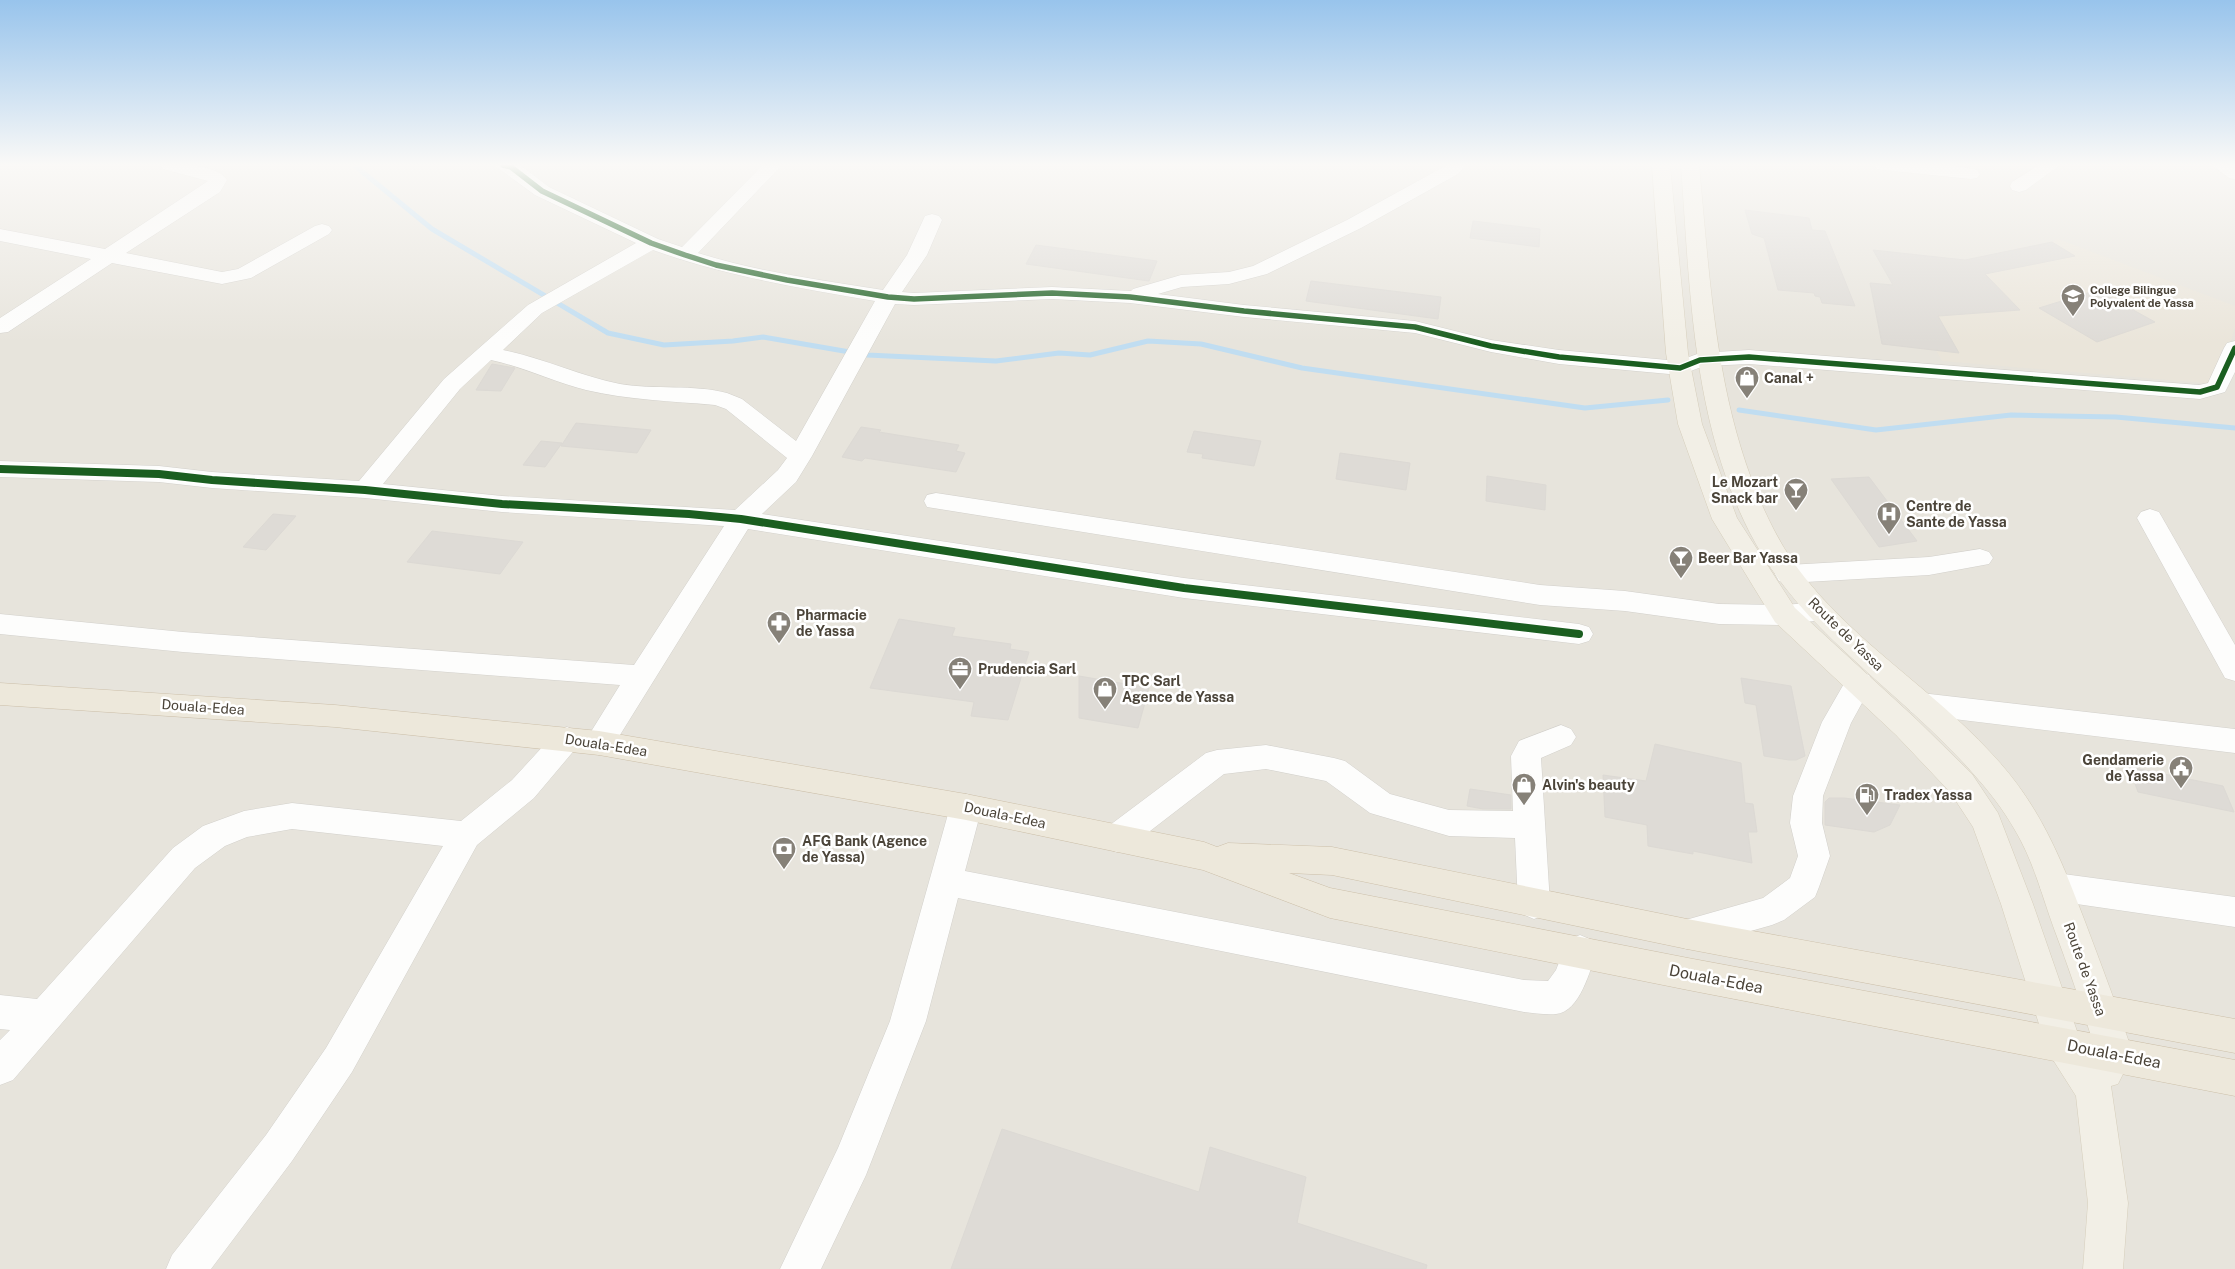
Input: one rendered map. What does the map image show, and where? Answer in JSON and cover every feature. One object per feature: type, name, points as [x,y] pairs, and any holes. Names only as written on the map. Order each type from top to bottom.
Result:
[{"type":"highway","name":"Douala-Edea","points":[[0,694],[335,716],[598,743],[966,807],[1204,856],[1330,903],[1580,951],[1698,976],[2063,1043],[2235,1078]]},
{"type":"highway","name":"Douala-Edea","points":[[1204,856],[1332,860],[1534,904],[1687,934],[2235,1036]]},
{"type":"main road","name":"Route de Yassa","points":[[1666,224],[1678,353],[1690,424],[1725,519],[1785,614],[1906,727],[1961,783],[1987,822],[2017,904],[2063,1043],[2094,1090]]},
{"type":"main road","name":"Route de Yassa","points":[[1696,224],[1710,360],[1719,416],[1732,460],[1763,533],[1788,574],[1818,612],[1975,754],[2026,820],[2047,862],[2115,1054]]},
{"type":"main road","points":[[2103,1269],[2108,1203],[2094,1090],[2115,1054]]},
{"type":"street","points":[[0,327],[158,224]]},
{"type":"street","points":[[612,224],[651,243],[716,265],[787,280],[888,297],[914,299],[1052,293],[1130,297],[1244,312],[1415,327],[1491,346],[1559,357],[1680,368],[1690,363],[1749,357],[2200,392],[2212,390],[2220,383],[2235,348]]},
{"type":"street","points":[[685,255],[715,224]]},
{"type":"street","points":[[598,743],[742,519],[787,476],[800,456],[888,297],[916,255],[930,224]]},
{"type":"street","points":[[1130,297],[1157,286],[1181,281],[1229,278],[1260,270],[1354,224]]},
{"type":"street","points":[[0,235],[222,278],[236,277],[253,270],[322,230]]},
{"type":"street","points":[[365,490],[452,384],[536,309],[651,243]]},
{"type":"street","points":[[488,353],[520,360],[589,384],[624,391],[719,398],[734,404],[800,456]]},
{"type":"street","points":[[0,469],[159,474],[212,480],[365,490],[502,504],[689,514],[742,519],[1184,588],[1579,634]]},
{"type":"street","points":[[936,501],[1540,595],[1625,601],[1719,614],[1818,612]]},
{"type":"street","points":[[2150,518],[2235,670]]},
{"type":"street","points":[[1788,574],[1929,566],[1980,558]]},
{"type":"street","points":[[0,624],[183,642],[640,676]]},
{"type":"street","points":[[1687,934],[1772,910],[1802,887],[1814,856],[1806,823],[1808,796],[1837,722],[1859,684]]},
{"type":"street","points":[[1921,704],[2000,711],[2168,735],[2235,741]]},
{"type":"street","points":[[1534,904],[1528,825],[1526,756],[1530,750],[1562,737]]},
{"type":"street","points":[[186,1269],[279,1148],[340,1060],[466,835],[523,789],[567,739]]},
{"type":"street","points":[[1117,838],[1217,762],[1266,757],[1334,770],[1380,804],[1449,823],[1528,825]]},
{"type":"street","points":[[800,1269],[852,1162],[908,1021],[966,807]]},
{"type":"street","points":[[0,1067],[184,858],[214,836],[244,824],[292,816],[466,835]]},
{"type":"street","points":[[947,882],[1524,996],[1557,998],[1570,979],[1580,951]]},
{"type":"street","points":[[2056,887],[2235,912]]},
{"type":"street","points":[[0,1012],[45,1016]]},
{"type":"shaded area","points":[[0,224],[2235,224],[2235,1269],[0,1269]]},
{"type":"shaded area","name":"College Bilingue Polyvalent de Yassa","points":[[2058,239],[2235,306],[2235,328],[2217,384],[1942,361],[1936,350],[1929,349],[1873,250],[1965,260]]},
{"type":"building","points":[[1472,224],[1500,224],[1540,229],[1539,247],[1470,238]]},
{"type":"building","points":[[1749,224],[1811,224],[1812,230],[1825,231],[1855,306],[1822,303],[1820,297],[1815,296],[1814,293],[1778,290],[1764,238],[1752,234]]},
{"type":"building","points":[[2052,242],[2075,256],[1985,274],[2020,310],[1938,316],[1959,353],[1882,344],[1870,283],[1893,285],[1873,250],[1965,260]]},
{"type":"building","points":[[1036,245],[1157,261],[1149,281],[1026,264]]},
{"type":"building","points":[[1311,281],[1441,297],[1438,319],[1306,301]]},
{"type":"building","points":[[2097,290],[2155,322],[2097,342],[2039,308]]},
{"type":"building","points":[[492,364],[515,368],[501,391],[476,390]]},
{"type":"building","points":[[576,423],[651,430],[637,453],[561,446]]},
{"type":"building","points":[[861,427],[881,430],[879,432],[959,445],[956,451],[965,453],[956,472],[865,458],[862,461],[842,457]]},
{"type":"building","points":[[1194,431],[1261,441],[1254,466],[1202,458],[1203,454],[1187,452]]},
{"type":"building","points":[[541,441],[562,443],[545,467],[523,465]]},
{"type":"building","points":[[1340,453],[1410,463],[1406,490],[1336,479]]},
{"type":"building","points":[[1487,476],[1546,485],[1545,510],[1486,501]]},
{"type":"building","points":[[1869,477],[1917,541],[1879,547],[1831,479]]},
{"type":"building","points":[[273,514],[296,516],[266,550],[243,547]]},
{"type":"building","points":[[432,531],[523,542],[500,574],[407,562]]},
{"type":"building","points":[[899,619],[955,628],[952,636],[1011,644],[1010,649],[1029,652],[1008,720],[971,716],[974,702],[870,688]]},
{"type":"building","points":[[1079,676],[1149,688],[1138,728],[1079,718]]},
{"type":"building","points":[[1741,678],[1791,686],[1805,756],[1796,760],[1789,760],[1764,756],[1756,705],[1745,703]]},
{"type":"building","points":[[1655,744],[1741,763],[1745,803],[1753,804],[1757,832],[1748,832],[1752,863],[1693,851],[1693,854],[1648,846],[1647,825],[1605,817],[1603,775],[1646,781]]},
{"type":"building","name":"Gendamerie de Yassa","points":[[2129,767],[2223,786],[2234,812],[2138,792]]},
{"type":"building","points":[[1470,789],[1511,795],[1511,809],[1483,809],[1467,806]]},
{"type":"building","points":[[1829,798],[1900,805],[1890,825],[1874,832],[1825,825],[1825,802]]},
{"type":"building","points":[[1002,1129],[1199,1192],[1210,1147],[1306,1177],[1297,1223],[1427,1265],[1426,1269],[951,1269]]},
{"type":"waterway","points":[[426,224],[608,333],[664,345],[733,341],[763,337],[867,355],[996,361],[1059,353],[1090,355],[1148,341],[1201,344],[1302,368],[1585,408],[1668,400]]},
{"type":"waterway","points":[[1739,410],[1876,430],[2011,415],[2116,417],[2235,428]]},
{"type":"cycle path","points":[[612,224],[651,243],[716,265],[787,280],[888,297],[914,299],[1052,293],[1130,297],[1244,311],[1415,327],[1491,346],[1559,357],[1680,368],[1700,360],[1749,357],[2200,392],[2217,387],[2235,348]]},
{"type":"cycle path","points":[[0,469],[159,474],[212,480],[365,490],[502,504],[689,514],[741,519],[1184,588],[1579,634]]},
{"type":"place","name":"College Bilingue Polyvalent de Yassa","points":[[2073,317]]},
{"type":"place","name":"Canal +","points":[[1747,399]]},
{"type":"place","name":"Le Mozart Snack bar","points":[[1796,511]]},
{"type":"place","name":"Centre de Sante de Yassa","points":[[1889,535]]},
{"type":"place","name":"Beer Bar Yassa","points":[[1681,579]]},
{"type":"place","name":"Pharmacie de Yassa","points":[[779,644]]},
{"type":"place","name":"Prudencia Sarl","points":[[960,690]]},
{"type":"place","name":"TPC Sarl Agence de Yassa","points":[[1105,710]]},
{"type":"place","name":"Gendamerie de Yassa","points":[[2181,789]]},
{"type":"place","name":"Alvin's beauty","points":[[1524,806]]},
{"type":"place","name":"Tradex Yassa","points":[[1867,816]]},
{"type":"place","name":"AFG Bank (Agence de Yassa)","points":[[784,870]]}]
